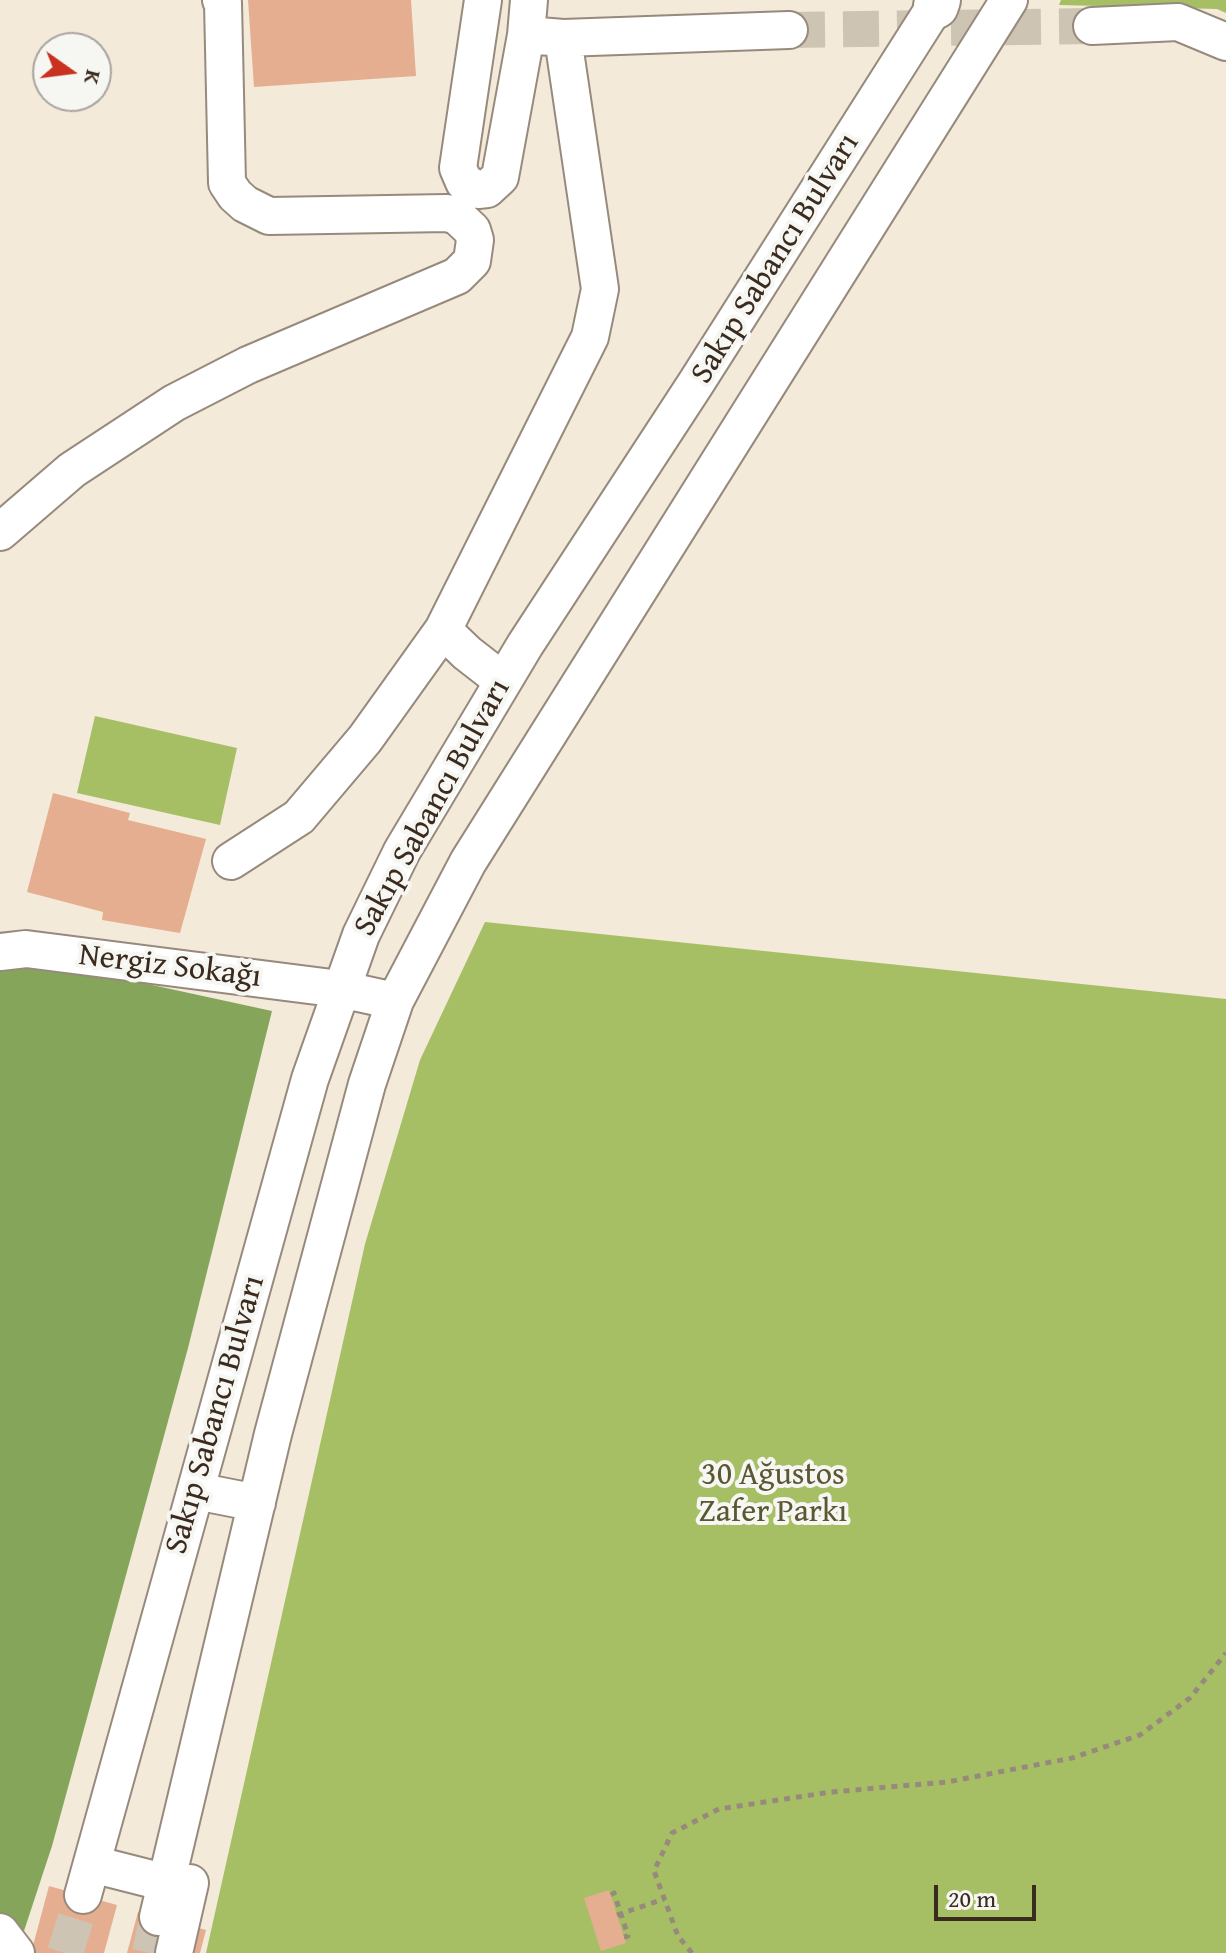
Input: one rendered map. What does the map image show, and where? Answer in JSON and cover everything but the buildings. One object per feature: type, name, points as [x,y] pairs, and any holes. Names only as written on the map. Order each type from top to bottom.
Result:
[{"type":"street","points":[[221,0],[227,183],[245,204],[269,216],[447,213],[471,206],[500,177],[528,17]]},
{"type":"street","points":[[0,532],[72,470],[174,403],[248,365],[457,276],[472,261],[475,240],[471,206],[458,168],[483,0]]},
{"type":"street","name":"Sakıp Sabancı Bulvarı","points":[[171,1931],[167,1883],[273,1434],[367,1084],[395,1001],[468,862],[1009,0]]},
{"type":"street","name":"Sakıp Sabancı Bulvarı","points":[[167,1883],[88,1880],[310,1079],[361,935],[402,851],[503,681],[938,2]]},
{"type":"street","points":[[478,36],[528,17]]},
{"type":"street","points":[[528,17],[563,38],[789,30]]},
{"type":"street","points":[[1092,26],[1178,22],[1226,42]]},
{"type":"street","points":[[231,861],[299,817],[365,739],[443,630],[590,337],[600,289],[563,38]]},
{"type":"street","points":[[443,630],[503,681]]},
{"type":"street","name":"Nergiz Sokağı","points":[[0,952],[26,949],[340,989],[395,1001]]},
{"type":"street","name":"Sakıp Sabancı Bulvarı","points":[[171,1931],[269,1529],[273,1434]]},
{"type":"street","points":[[196,1491],[257,1503]]},
{"type":"street","points":[[0,1932],[16,1953]]},
{"type":"path","points":[[692,1953],[678,1936],[654,1871],[672,1833],[719,1809],[831,1792],[947,1782],[1072,1758],[1140,1735],[1190,1698],[1226,1653]]},
{"type":"path","points":[[611,1895],[614,1893],[628,1936],[624,1937]]},
{"type":"path","points":[[619,1914],[664,1899]]},
{"type":"green space","points":[[1061,0],[1226,0],[1226,13],[1217,9],[1059,5]]},
{"type":"green space","points":[[95,716],[237,748],[220,825],[77,793]]},
{"type":"green space","name":"30 Ağustos Zafer Parkı","points":[[485,922],[1226,999],[1226,1953],[206,1953],[365,1244],[420,1060]]},
{"type":"green space","points":[[20,963],[106,975],[272,1011],[188,1348],[52,1846],[22,1937],[0,1953],[0,965]]},
{"type":"tunnel","points":[[789,30],[1092,26]]},
{"type":"tunnel","points":[[65,1953],[83,1895]]},
{"type":"tunnel","points":[[150,1953],[158,1917]]}]
